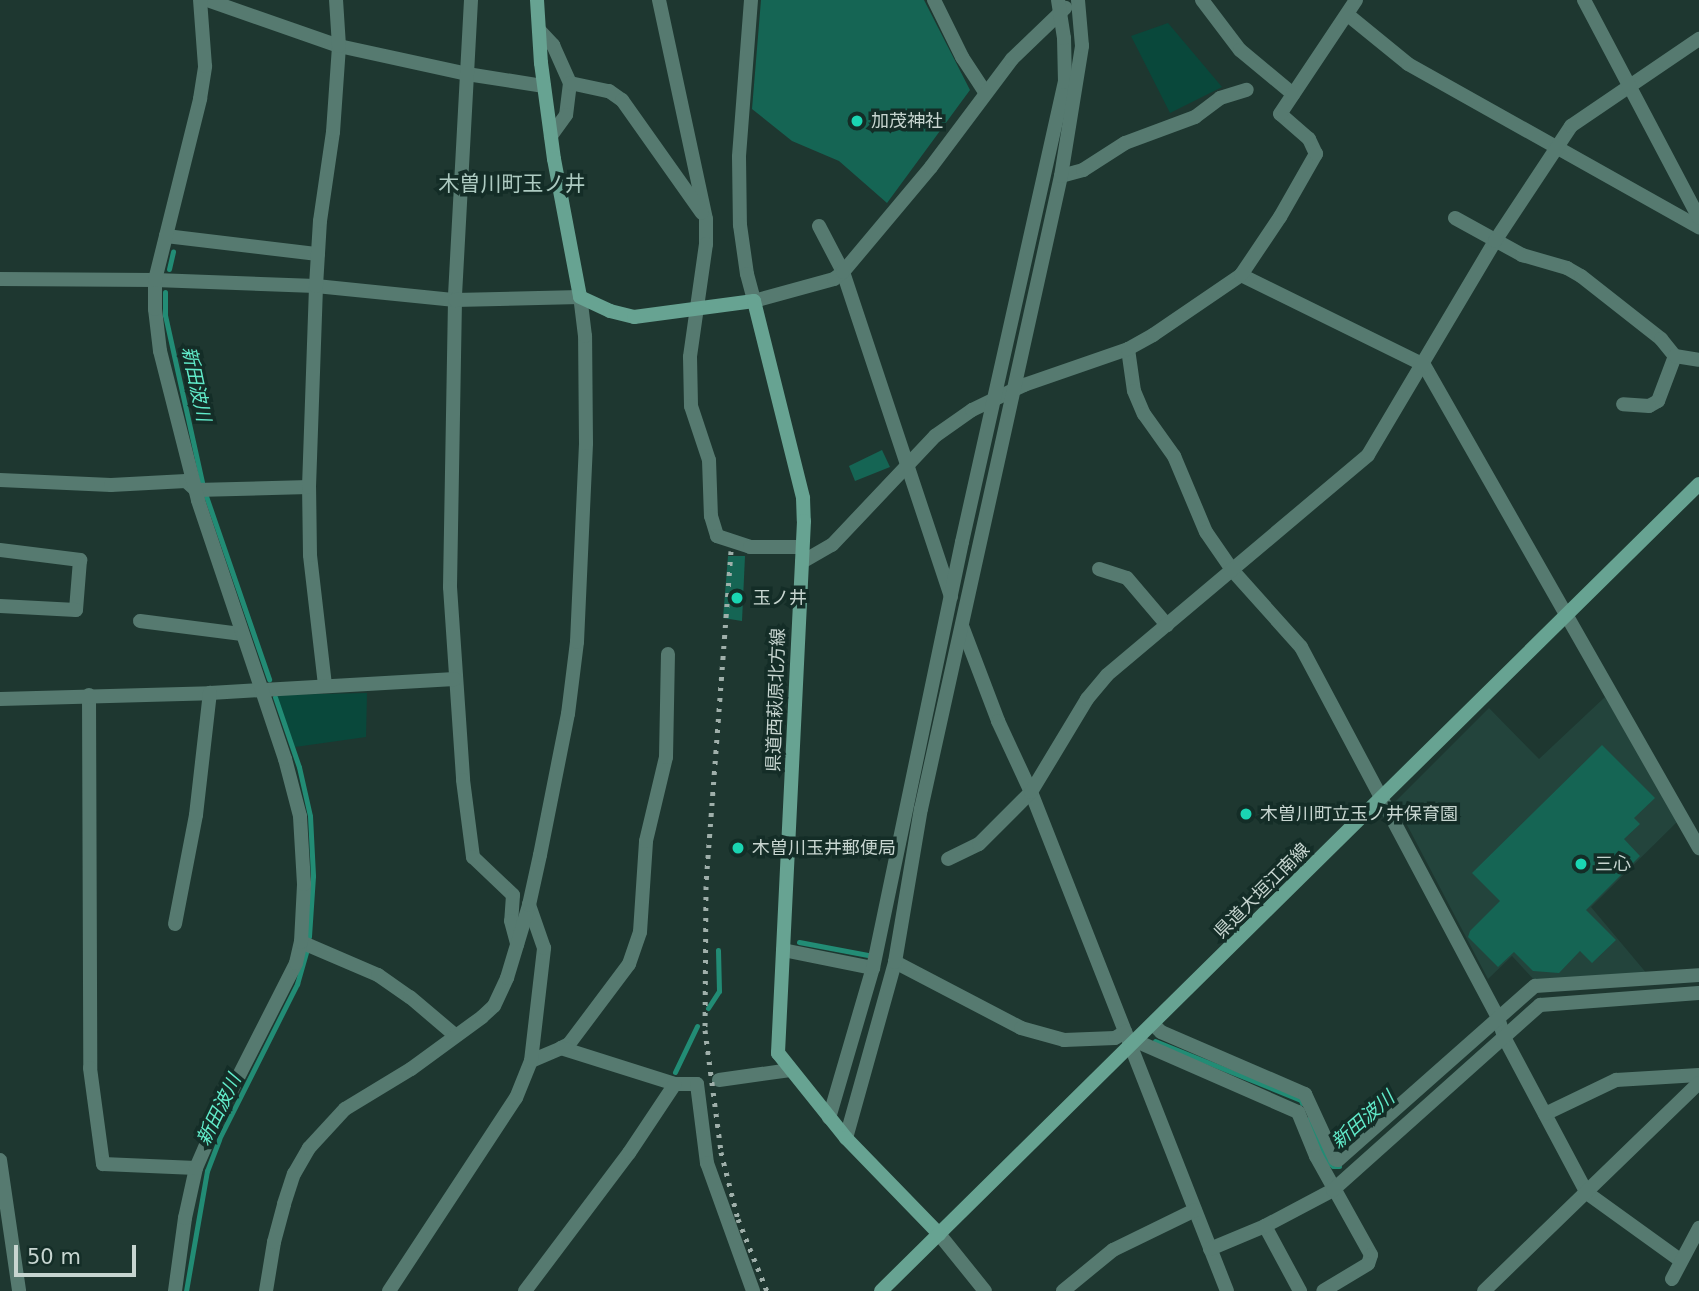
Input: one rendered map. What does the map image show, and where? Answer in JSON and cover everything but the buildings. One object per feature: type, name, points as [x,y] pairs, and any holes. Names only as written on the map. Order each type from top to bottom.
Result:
[{"type":"main road","points":[[537,0],[551,136],[580,298],[610,311],[634,317],[754,301]]},
{"type":"main road","name":"県道西萩原北方線","points":[[754,301],[803,498],[777,1046],[780,1059],[846,1138],[939,1234]]},
{"type":"main road","name":"県道大垣江南線","points":[[939,1234],[1131,1040],[1153,1024],[1699,484]]},
{"type":"main road","points":[[881,1291],[939,1234]]},
{"type":"street","points":[[175,1291],[185,1218],[196,1168],[219,1115],[296,963],[301,942],[304,884],[300,816],[285,758],[196,490],[160,351],[155,280],[200,99],[205,66],[200,0]]},
{"type":"street","points":[[206,0],[339,47],[467,74],[544,86]]},
{"type":"street","points":[[325,685],[310,555],[309,487],[318,254],[333,132],[339,47],[336,0]]},
{"type":"street","points":[[471,0],[455,300],[450,459],[450,587],[463,780],[473,856],[513,895],[511,921],[517,944]]},
{"type":"street","points":[[659,0],[706,219],[706,244],[690,357],[691,406],[709,460],[711,516],[716,536],[750,547],[802,555],[832,545],[935,436],[993,398],[1128,349],[1241,275],[1280,217],[1316,154],[1309,139],[1280,114],[1356,0]]},
{"type":"street","points":[[751,0],[739,157],[740,225],[754,301],[834,279],[843,272],[931,167],[1012,59],[1059,6],[1075,0],[1082,46],[1061,176],[921,809],[895,961],[846,1138]]},
{"type":"street","points":[[933,0],[962,57],[985,92]]},
{"type":"street","points":[[1202,0],[1240,50],[1280,86],[1293,94]]},
{"type":"street","points":[[1584,0],[1699,218]]},
{"type":"street","points":[[829,1118],[873,968],[993,398],[1065,82],[1059,6]]},
{"type":"street","points":[[1348,15],[1408,64],[1699,227]]},
{"type":"street","points":[[539,30],[553,45],[570,83],[566,115],[551,136]]},
{"type":"street","points":[[948,859],[979,844],[1031,792],[1087,699],[1107,675],[1368,455],[1424,365],[1495,241],[1571,126],[1699,39]]},
{"type":"street","points":[[570,83],[609,91],[622,100],[706,219]]},
{"type":"street","points":[[1061,176],[1083,170],[1125,143],[1195,117],[1220,98],[1247,90]]},
{"type":"street","points":[[1455,218],[1522,255],[1567,268],[1581,276],[1661,339],[1675,356],[1699,360]]},
{"type":"street","points":[[819,226],[843,272],[951,600],[998,721],[1031,792],[1131,1040],[1227,1291]]},
{"type":"street","points":[[166,236],[318,254]]},
{"type":"street","points":[[1241,275],[1424,365],[1565,615],[1694,825],[1699,848]]},
{"type":"street","points":[[0,279],[155,280],[316,286],[455,300],[580,298],[585,337],[586,443],[577,642],[568,714],[529,905],[517,944],[494,1006],[411,1069],[345,1109],[309,1148],[294,1174],[284,1204],[266,1291]]},
{"type":"street","points":[[1128,349],[1134,391],[1144,414],[1174,456],[1206,532],[1233,571],[1301,648],[1498,1018],[1505,1039],[1587,1193],[1681,1260]]},
{"type":"street","points":[[1623,404],[1648,406],[1658,401],[1675,356]]},
{"type":"street","points":[[0,480],[111,485],[186,481],[196,490],[309,487]]},
{"type":"street","points":[[0,550],[80,560],[76,610],[0,607]]},
{"type":"street","points":[[1099,569],[1127,578],[1167,625]]},
{"type":"street","points":[[140,621],[242,634]]},
{"type":"street","points":[[531,1061],[569,1044],[629,964],[640,932],[646,841],[666,758],[668,654]]},
{"type":"street","points":[[0,699],[210,693],[260,688],[455,679]]},
{"type":"street","points":[[175,923],[196,815],[210,693]]},
{"type":"street","points":[[89,695],[90,1068],[103,1164],[196,1168]]},
{"type":"street","points":[[389,1291],[516,1098],[531,1061],[544,948],[529,905]]},
{"type":"street","points":[[301,942],[378,975],[410,997],[456,1036]]},
{"type":"street","points":[[783,950],[873,968]]},
{"type":"street","points":[[895,961],[1021,1028],[1064,1040],[1131,1040],[1298,1112],[1333,1190],[1371,1255],[1368,1264],[1323,1291]]},
{"type":"street","points":[[1153,1024],[1161,1032],[1304,1094],[1335,1159],[1339,1160],[1535,986],[1699,975]]},
{"type":"street","points":[[1210,1249],[1265,1226],[1333,1190],[1540,1005],[1699,993]]},
{"type":"street","points":[[561,1048],[675,1084],[697,1084],[707,1163],[753,1291]]},
{"type":"street","points":[[719,1080],[790,1070]]},
{"type":"street","points":[[1545,1114],[1616,1080],[1699,1075]]},
{"type":"street","points":[[1483,1291],[1699,1083]]},
{"type":"street","points":[[525,1291],[629,1153],[675,1084]]},
{"type":"street","points":[[0,1160],[19,1291]]},
{"type":"street","points":[[1063,1291],[1113,1250],[1195,1210]]},
{"type":"street","points":[[1265,1226],[1300,1291]]},
{"type":"street","points":[[1672,1279],[1699,1228]]},
{"type":"street","points":[[939,1234],[985,1291]]},
{"type":"shaded area","points":[[1605,697],[1678,821],[1591,907],[1648,975],[1536,982],[1512,956],[1488,979],[1395,802],[1489,708],[1539,759]]},
{"type":"green space","points":[[1168,23],[1222,87],[1170,113],[1131,36]]},
{"type":"green space","points":[[367,693],[366,737],[295,747],[276,695]]},
{"type":"waterway","name":"新田波川","points":[[169,269],[173,251]]},
{"type":"waterway","name":"新田波川","points":[[165,292],[165,315],[202,482]]},
{"type":"waterway","name":"新田波川","points":[[206,496],[269,679]]},
{"type":"waterway","name":"新田波川","points":[[275,697],[299,767],[310,816],[313,876],[309,937]]},
{"type":"waterway","name":"新田波川","points":[[799,942],[868,955]]},
{"type":"waterway","name":"新田波川","points":[[186,1291],[207,1171],[219,1139],[297,984],[307,950]]},
{"type":"waterway","name":"新田波川","points":[[708,1008],[719,991],[718,950]]},
{"type":"waterway","name":"新田波川","points":[[675,1072],[697,1026]]},
{"type":"waterway","name":"新田波川","points":[[1155,1041],[1301,1100],[1302,1103]]},
{"type":"waterway","name":"新田波川","points":[[1309,1119],[1328,1162],[1339,1166]]},
{"type":"railway","points":[[731,551],[706,886],[705,1030],[721,1152],[738,1219],[767,1291]]},
{"type":"place","name":"加茂神社","points":[[857,121]]},
{"type":"place","name":"玉ノ井","points":[[737,598]]},
{"type":"place","name":"木曽川町立玉ノ井保育園","points":[[1246,814]]},
{"type":"place","name":"木曽川玉井郵便局","points":[[738,848]]},
{"type":"place","name":"三心","points":[[1581,864]]},
{"type":"district","name":"木曽川町玉ノ井","points":[[512,184]]}]
